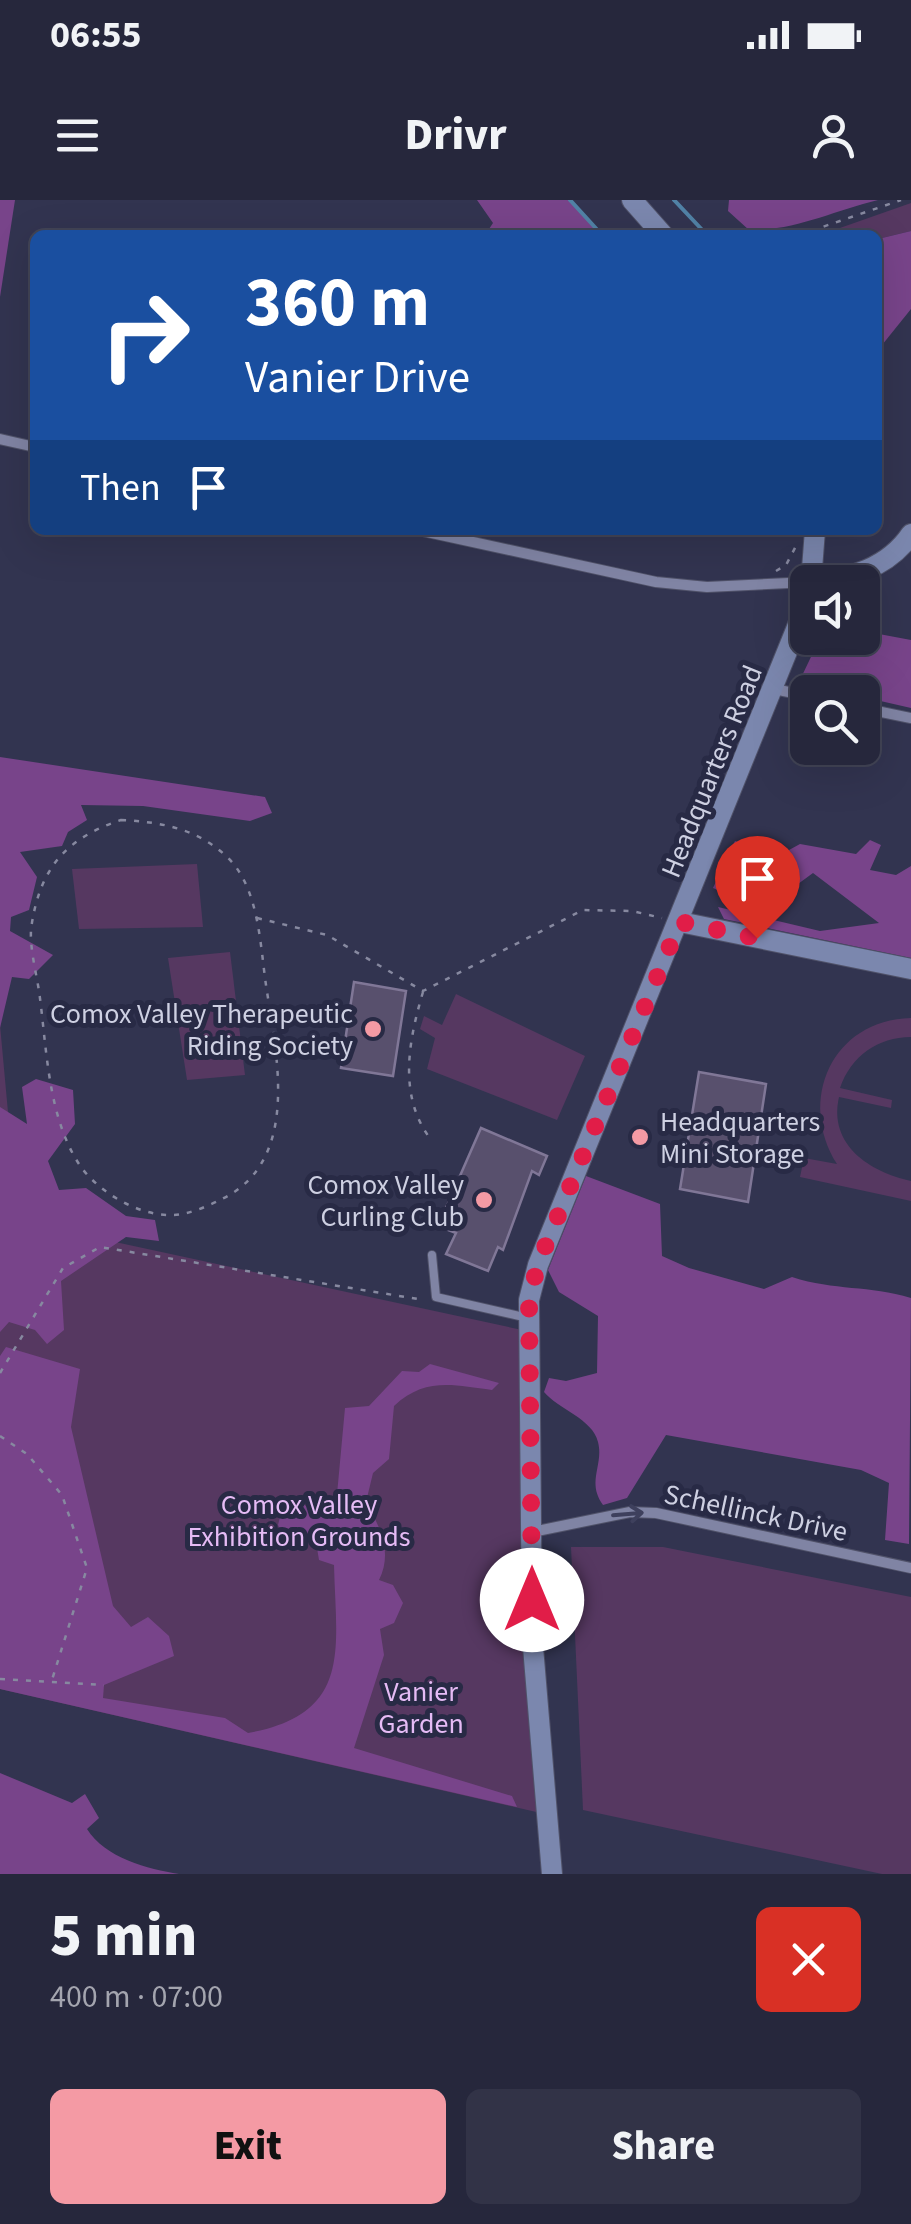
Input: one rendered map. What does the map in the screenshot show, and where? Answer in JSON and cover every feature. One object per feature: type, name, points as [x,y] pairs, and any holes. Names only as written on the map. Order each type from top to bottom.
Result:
[{"type":"main road","points":[[632,200],[659,230]]},
{"type":"main road","points":[[874,565],[892,554],[911,534]]},
{"type":"main road","points":[[812,565],[814,535]]},
{"type":"main road","name":"Headquarters Road","points":[[552,1874],[532,1634],[528,1318],[538,1264],[790,649]]},
{"type":"main road","points":[[680,922],[911,968]]},
{"type":"street","points":[[0,439],[30,446]]},
{"type":"street","points":[[441,535],[656,582],[790,583]]},
{"type":"street","points":[[774,688],[790,692]]},
{"type":"street","points":[[880,712],[911,718]]},
{"type":"street","name":"Schellinck Drive","points":[[532,1532],[630,1512],[656,1514],[911,1568]]},
{"type":"lane","points":[[432,1255],[436,1297],[528,1318]]},
{"type":"path","points":[[814,230],[901,200]]},
{"type":"path","points":[[761,584],[786,564],[797,544]]},
{"type":"path","points":[[121,820],[150,822],[177,826],[228,858],[246,888],[256,918],[280,1082],[273,1132],[264,1158],[234,1193],[174,1215],[148,1212],[103,1190],[80,1166],[54,1103],[31,933],[38,899],[49,872],[95,828],[121,820]]},
{"type":"path","points":[[429,1137],[409,1090],[411,1032],[424,991],[583,910],[632,911],[680,922]]},
{"type":"path","points":[[256,918],[328,935],[424,991]]},
{"type":"path","points":[[0,1373],[63,1268],[100,1247],[429,1300]]},
{"type":"path","points":[[0,1436],[27,1454],[62,1495],[87,1568],[51,1683]]},
{"type":"path","points":[[0,1679],[104,1685]]},
{"type":"green space","points":[[0,200],[15,200],[0,297]]},
{"type":"green space","points":[[477,200],[570,200],[597,230],[488,230],[493,223]]},
{"type":"green space","points":[[729,200],[878,200],[798,224],[749,230],[728,211]]},
{"type":"green space","points":[[911,203],[911,231],[882,238],[882,230],[834,230]]},
{"type":"green space","points":[[911,231],[911,309],[882,345],[882,238]]},
{"type":"green space","points":[[880,634],[911,640],[911,708],[880,701],[880,675],[802,675],[812,655],[880,655]]},
{"type":"green space","points":[[0,757],[265,797],[272,813],[250,821],[143,806],[81,805],[87,820],[68,832],[62,846],[20,852],[37,877],[29,910],[11,917],[10,931],[53,955],[29,979],[12,977],[0,1028]]},
{"type":"green space","points":[[870,840],[881,845],[870,870],[896,875],[911,866],[911,958],[724,919],[718,907],[820,931],[879,923],[813,873],[798,884],[747,867],[734,897],[713,888],[735,841],[778,856],[800,844],[856,854]]},
{"type":"green space","points":[[197,864],[203,927],[79,929],[72,869]]},
{"type":"green space","points":[[230,952],[245,1075],[187,1080],[168,958]]},
{"type":"green space","points":[[456,994],[585,1056],[557,1120],[427,1069],[435,1038],[420,1029],[424,1016],[442,1025]]},
{"type":"green space","points":[[911,1018],[911,1037],[888,1040],[867,1050],[851,1067],[840,1088],[892,1100],[891,1108],[839,1097],[837,1114],[846,1142],[856,1154],[881,1171],[911,1181],[911,1201],[800,1177],[804,1158],[837,1164],[825,1139],[822,1090],[829,1068],[842,1048],[860,1033],[883,1022]]},
{"type":"green space","name":"Comox Valley Exhibition Grounds","points":[[0,1025],[18,1221],[527,1331],[545,1814],[0,1689]]},
{"type":"green space","points":[[36,1079],[73,1090],[75,1124],[48,1161],[59,1190],[86,1188],[126,1216],[155,1220],[159,1241],[126,1237],[61,1281],[64,1330],[47,1344],[35,1330],[9,1322],[0,1332],[0,1107],[27,1124],[22,1087]]},
{"type":"green space","points":[[586,1176],[660,1204],[662,1256],[689,1268],[764,1289],[792,1277],[911,1298],[909,1544],[885,1540],[889,1483],[861,1470],[666,1435],[627,1498],[603,1505],[596,1489],[599,1450],[595,1434],[544,1392],[549,1378],[566,1381],[597,1373],[598,1316],[559,1292],[548,1270]]},
{"type":"green space","points":[[6,1347],[80,1369],[71,1427],[113,1606],[131,1627],[148,1617],[169,1636],[174,1656],[104,1685],[103,1698],[225,1718],[248,1733],[282,1724],[306,1711],[322,1694],[331,1673],[336,1624],[334,1565],[319,1560],[316,1542],[307,1534],[283,1536],[278,1525],[283,1505],[301,1502],[316,1514],[335,1516],[345,1408],[369,1406],[402,1371],[419,1372],[430,1364],[499,1383],[492,1390],[452,1385],[428,1387],[394,1406],[389,1459],[373,1473],[366,1502],[385,1550],[379,1580],[393,1585],[403,1603],[394,1623],[380,1629],[384,1655],[354,1748],[512,1796],[517,1807],[0,1689],[0,1356]]},
{"type":"green space","points":[[571,1547],[663,1547],[911,1597],[911,1874],[882,1874],[583,1810]]},
{"type":"green space","points":[[0,1773],[72,1803],[85,1794],[99,1818],[87,1829],[105,1848],[141,1865],[179,1874],[0,1874]]},
{"type":"building","name":"Comox Valley Therapeutic Riding Society","points":[[354,982],[406,991],[393,1076],[341,1068]]},
{"type":"building","points":[[699,1072],[766,1084],[748,1202],[680,1189]]},
{"type":"building","name":"Comox Valley Curling Club","points":[[481,1128],[547,1156],[539,1175],[532,1171],[503,1250],[498,1247],[488,1271],[446,1254],[456,1233],[438,1226]]},
{"type":"waterway","points":[[570,200],[597,230]]},
{"type":"waterway","points":[[674,200],[702,230]]},
{"type":"place","name":"Comox Valley Therapeutic Riding Society","points":[[373,1029]]},
{"type":"place","name":"Headquarters Mini Storage","points":[[640,1137]]},
{"type":"place","name":"Comox Valley Curling Club","points":[[484,1200]]},
{"type":"route","points":[[532,1600],[527,1331],[529,1300],[538,1264],[680,922],[757,938]]},
{"type":"park label","name":"Vanier Garden","points":[[421,1707]]}]
